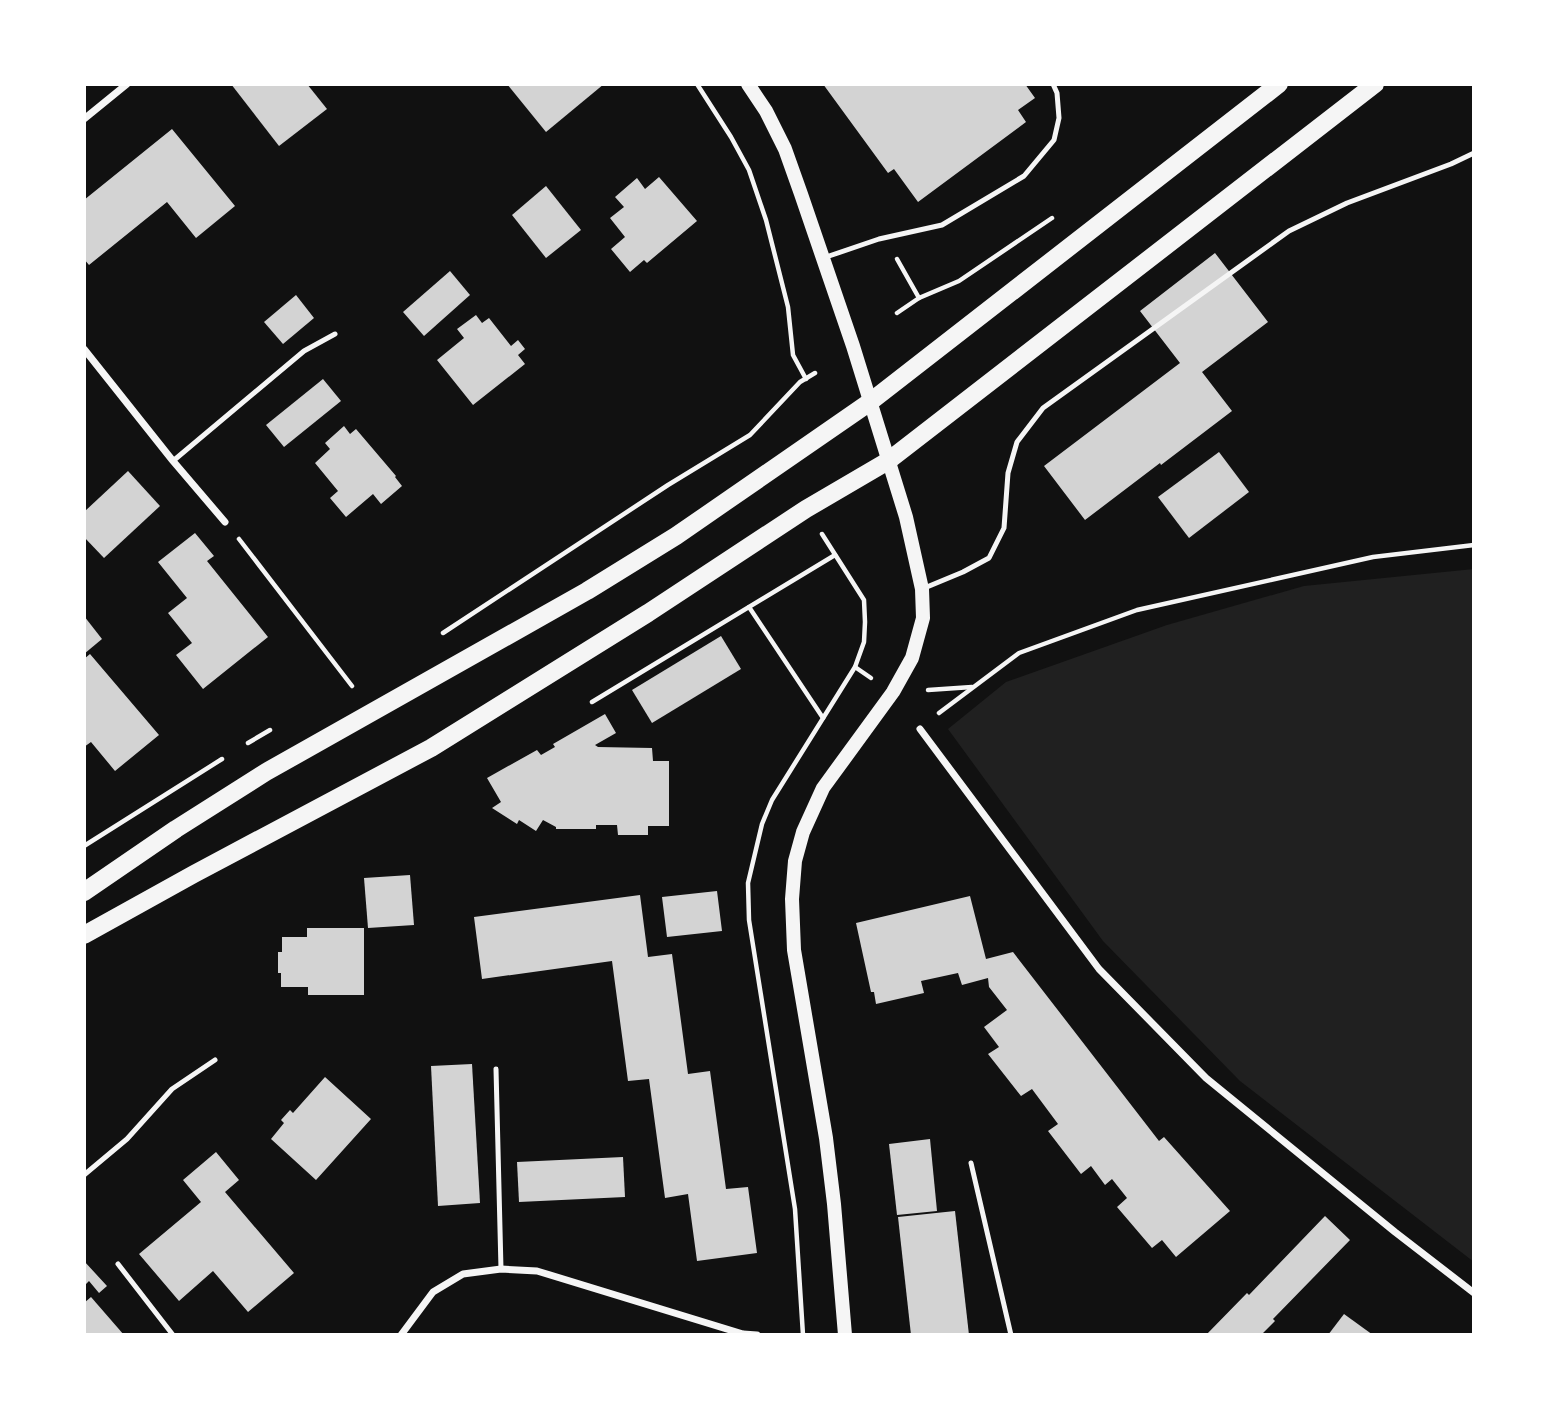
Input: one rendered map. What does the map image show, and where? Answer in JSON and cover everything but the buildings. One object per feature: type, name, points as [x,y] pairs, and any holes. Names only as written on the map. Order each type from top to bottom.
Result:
[{"type":"main road","points":[[748,84],[766,111],[785,149],[823,258],[906,516],[922,589],[923,618],[912,658],[892,692],[823,788],[803,832],[795,861],[792,899],[794,950],[826,1138],[845,1335]]},
{"type":"main road","points":[[84,892],[266,772],[575,597],[676,536],[870,402],[1279,84]]},
{"type":"main road","points":[[84,935],[431,748],[806,509],[888,461],[1375,84]]},
{"type":"street","points":[[84,118],[127,84]]},
{"type":"street","points":[[84,349],[225,522]]},
{"type":"street","points":[[920,729],[1098,969],[1206,1078],[1474,1293]]},
{"type":"street","points":[[401,1335],[433,1292],[463,1274],[501,1269],[537,1271],[743,1334],[757,1335]]},
{"type":"lane","points":[[823,258],[889,237],[942,225],[1024,176],[1054,140],[1059,118],[1057,93],[1053,84]]},
{"type":"lane","points":[[922,589],[989,558],[1004,528],[1008,473],[1017,442],[1043,408],[1289,231],[1347,203],[1474,153]]},
{"type":"lane","points":[[173,461],[304,351],[335,334]]},
{"type":"lane","points":[[84,1175],[127,1139],[173,1089],[215,1060]]},
{"type":"lane","points":[[496,1069],[501,1269]]},
{"type":"lane","points":[[971,1163],[1011,1335]]},
{"type":"lane","points":[[118,1264],[173,1335]]},
{"type":"path","points":[[697,84],[749,170],[766,220],[788,307],[793,355],[806,379]]},
{"type":"path","points":[[897,313],[919,298],[959,281],[1062,211]]},
{"type":"path","points":[[889,237],[894,254],[919,298]]},
{"type":"path","points":[[437,637],[668,485],[750,435],[800,382],[815,373]]},
{"type":"path","points":[[225,522],[352,686],[362,680]]},
{"type":"path","points":[[936,716],[1019,653],[1138,610],[1373,557],[1474,545]]},
{"type":"path","points":[[592,702],[835,555]]},
{"type":"path","points":[[749,607],[823,719]]},
{"type":"path","points":[[855,667],[874,680]]},
{"type":"path","points":[[924,690],[973,687]]},
{"type":"path","points":[[242,747],[278,726]]},
{"type":"path","points":[[84,846],[231,754]]},
{"type":"shaded area","points":[[1474,569],[1474,1262],[1240,1081],[1103,941],[948,729],[1006,682],[1167,625],[1304,586]]}]
